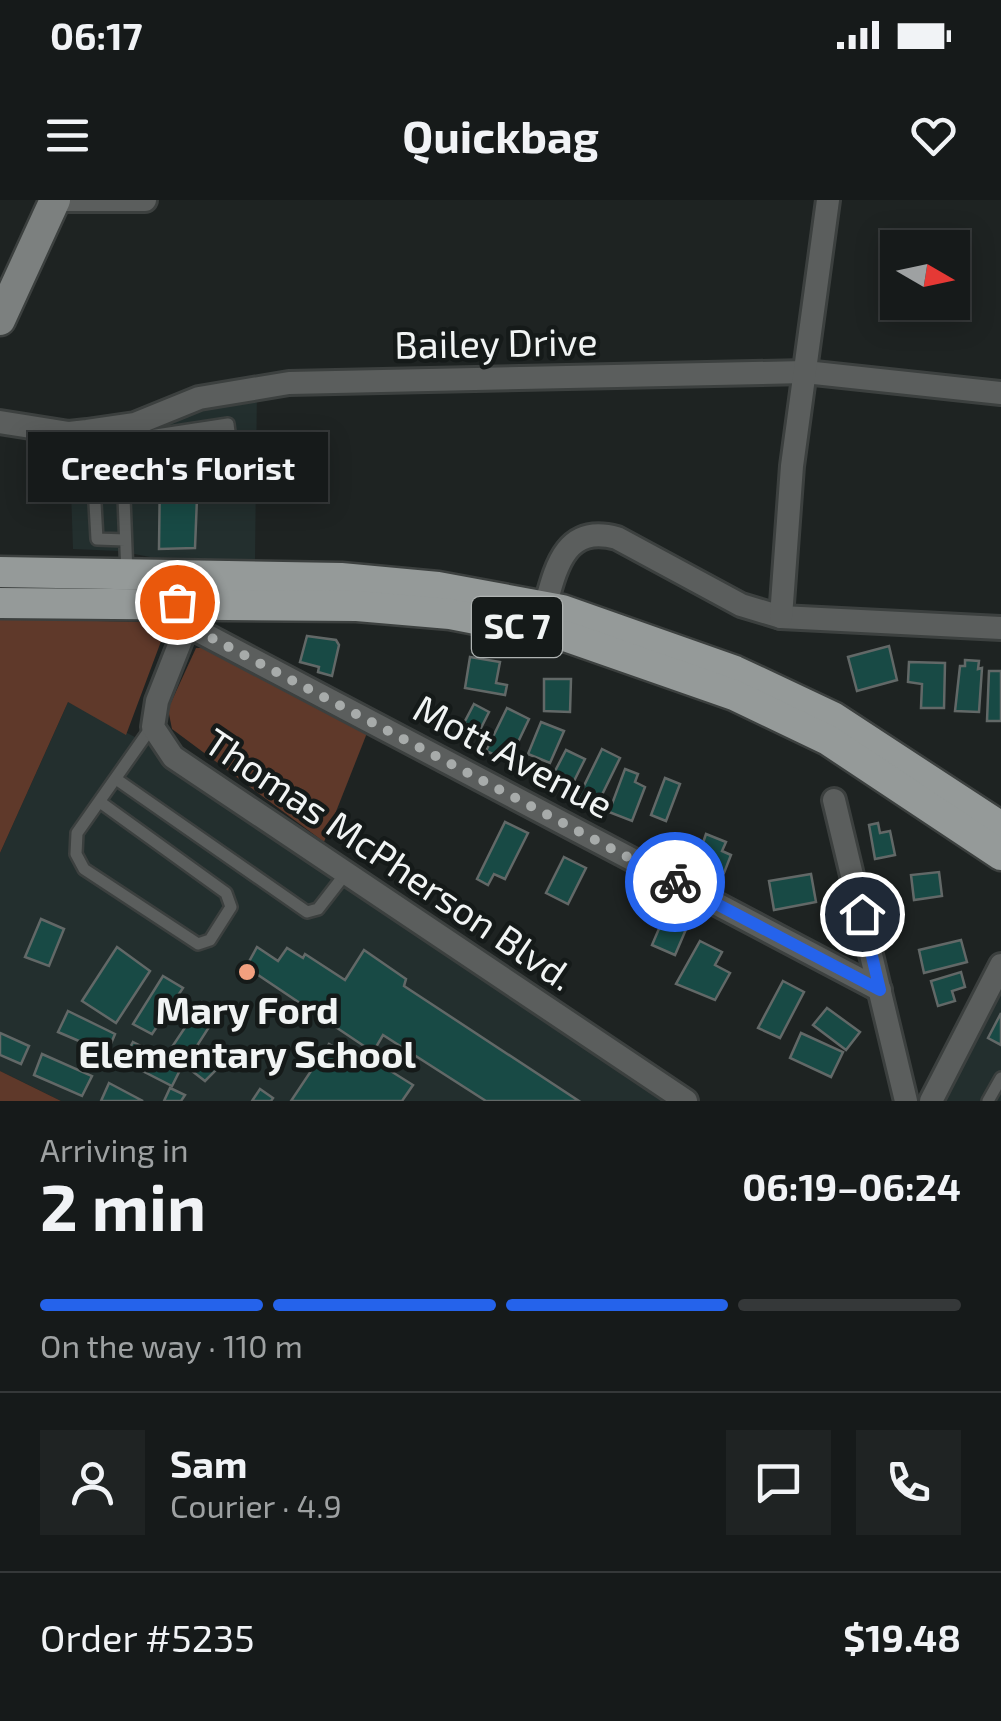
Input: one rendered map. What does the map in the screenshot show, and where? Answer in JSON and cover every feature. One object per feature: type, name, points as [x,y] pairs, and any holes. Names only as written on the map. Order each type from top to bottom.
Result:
[{"type":"main road","name":"SC 7","points":[[0,572],[341,578],[438,587],[546,607],[735,671],[833,717],[994,837]]},
{"type":"main road","name":"SC 7","points":[[0,603],[182,614],[357,606],[450,614],[568,637],[734,695],[828,740],[994,837]]},
{"type":"street","points":[[0,320],[54,200],[144,200]]},
{"type":"street","points":[[781,617],[792,466],[828,200]]},
{"type":"street","name":"Bailey Drive","points":[[0,422],[90,440],[199,398],[288,383],[805,372],[1001,393]]},
{"type":"street","points":[[546,607],[555,572],[572,543],[591,534],[604,534],[741,605],[781,617],[1001,628]]},
{"type":"street","name":"Thomas McPherson Blvd.","points":[[182,614],[153,726],[172,757],[686,1101]]},
{"type":"street","name":"Mott Avenue","points":[[182,614],[880,990]]},
{"type":"street","points":[[834,800],[906,1101]]},
{"type":"street","points":[[933,1100],[1001,965]]},
{"type":"lane","points":[[224,394],[231,448]]},
{"type":"lane","points":[[128,574],[122,447],[130,439],[228,424]]},
{"type":"lane","points":[[122,447],[90,440],[97,539],[126,540]]},
{"type":"lane","points":[[100,802],[226,893],[231,907],[210,940],[198,944],[84,869],[76,854],[78,833],[153,726]]},
{"type":"lane","points":[[116,779],[307,912],[318,910],[346,873]]},
{"type":"lane","points":[[988,1101],[1001,1078]]},
{"type":"shaded area","points":[[257,388],[255,561],[155,558],[119,551],[73,549],[69,433]]},
{"type":"shaded area","points":[[0,619],[146,622],[155,625],[163,636],[126,735],[68,702],[0,853]]},
{"type":"shaded area","points":[[196,648],[210,648],[369,728],[324,842],[172,729],[168,709]]},
{"type":"shaded area","name":"Mary Ford Elementary School","points":[[68,702],[173,757],[686,1101],[61,1101],[0,1071],[0,853]]},
{"type":"shaded area","points":[[1001,965],[1001,1101],[931,1101]]},
{"type":"shaded area","points":[[0,1071],[61,1101],[0,1101]]},
{"type":"building","points":[[160,470],[198,473],[195,548],[159,549]]},
{"type":"building","points":[[224,470],[248,471],[249,495],[223,495]]},
{"type":"building","points":[[201,473],[215,473],[213,499],[201,499]]},
{"type":"building","points":[[307,636],[336,640],[339,645],[332,676],[318,672],[319,667],[300,662]]},
{"type":"building","points":[[889,646],[897,680],[857,691],[848,657]]},
{"type":"building","points":[[470,657],[500,662],[496,683],[507,685],[505,695],[465,688]]},
{"type":"building","points":[[965,660],[979,661],[978,669],[982,668],[979,712],[955,711],[960,666],[965,666]]},
{"type":"building","points":[[909,662],[945,663],[944,708],[921,708],[922,684],[908,682]]},
{"type":"building","points":[[989,671],[1001,671],[1001,721],[987,721]]},
{"type":"building","points":[[544,679],[571,679],[570,712],[544,711]]},
{"type":"building","points":[[474,704],[489,712],[480,730],[464,723]]},
{"type":"building","points":[[507,708],[529,719],[509,761],[486,751]]},
{"type":"building","points":[[541,722],[564,731],[550,763],[528,754]]},
{"type":"building","points":[[602,749],[620,758],[596,807],[578,798]]},
{"type":"building","points":[[566,750],[585,759],[573,783],[554,773]]},
{"type":"building","points":[[625,769],[638,774],[635,782],[645,787],[632,821],[609,812]]},
{"type":"building","points":[[665,778],[680,784],[666,821],[651,815]]},
{"type":"building","points":[[505,822],[528,833],[505,879],[494,874],[488,885],[477,879]]},
{"type":"building","points":[[878,823],[880,833],[890,831],[895,855],[875,859],[869,825]]},
{"type":"building","points":[[706,834],[726,842],[722,851],[731,855],[724,873],[696,863]]},
{"type":"building","points":[[564,857],[586,868],[568,904],[546,893]]},
{"type":"building","points":[[939,872],[942,896],[914,900],[911,875]]},
{"type":"building","points":[[811,874],[816,902],[774,910],[769,881]]},
{"type":"building","points":[[667,910],[690,920],[675,955],[652,945]]},
{"type":"building","points":[[41,919],[64,929],[49,966],[25,957]]},
{"type":"building","points":[[961,940],[967,962],[924,973],[919,950]]},
{"type":"building","points":[[700,941],[722,952],[715,965],[730,973],[715,1000],[676,984]]},
{"type":"building","points":[[117,947],[150,971],[116,1023],[82,1001]]},
{"type":"building","name":"Mary Ford Elementary School","points":[[257,947],[278,961],[287,948],[303,958],[305,954],[345,980],[364,950],[406,979],[404,986],[579,1101],[486,1101],[383,1035],[376,1047],[388,1055],[381,1065],[413,1085],[402,1101],[291,1101],[329,1044],[355,1060],[364,1046],[246,967]]},
{"type":"building","points":[[961,972],[965,987],[952,991],[955,1001],[938,1006],[931,981]]},
{"type":"building","points":[[163,976],[183,988],[152,1034],[133,1024]]},
{"type":"building","points":[[783,981],[804,992],[780,1038],[758,1028]]},
{"type":"building","points":[[202,1002],[218,1013],[186,1063],[170,1050]]},
{"type":"building","points":[[827,1008],[860,1032],[846,1050],[813,1025]]},
{"type":"building","points":[[68,1011],[115,1034],[107,1053],[58,1032]]},
{"type":"building","points":[[1001,1013],[1001,1045],[988,1038]]},
{"type":"building","points":[[0,1033],[29,1046],[21,1064],[0,1055]]},
{"type":"building","points":[[801,1033],[843,1052],[831,1077],[790,1058]]},
{"type":"building","points":[[133,1042],[182,1066],[172,1086],[123,1061]]},
{"type":"building","points":[[42,1054],[92,1076],[82,1096],[34,1075]]},
{"type":"building","points":[[202,1056],[218,1068],[205,1081],[192,1071]]},
{"type":"building","points":[[109,1083],[143,1101],[101,1101]]},
{"type":"building","points":[[170,1088],[185,1095],[181,1101],[164,1101]]},
{"type":"building","points":[[260,1089],[273,1098],[271,1101],[252,1101]]},
{"type":"way so far","points":[[177,602],[187,625],[675,882]]},
{"type":"place","name":"Creech's Florist","points":[[177,602]]},
{"type":"place","name":"Mary Ford Elementary School","points":[[247,972]]},
{"type":"route","points":[[675,882],[880,990],[862,914]]}]
